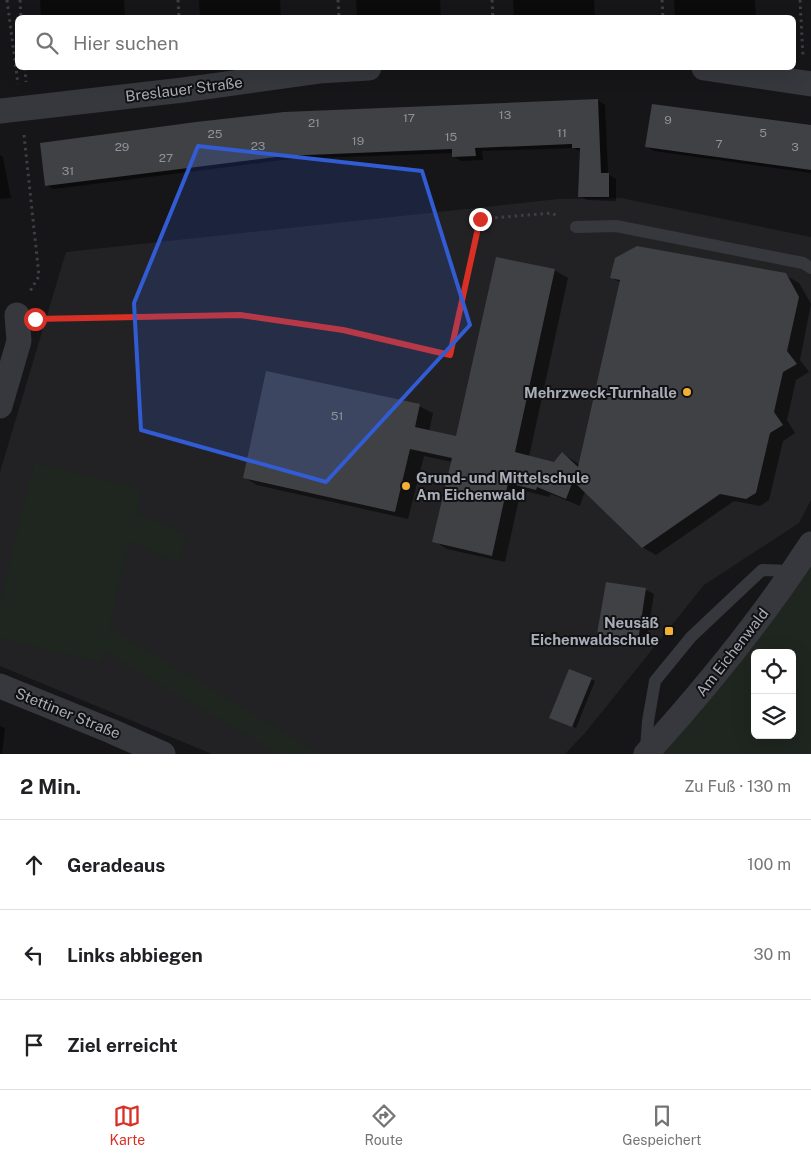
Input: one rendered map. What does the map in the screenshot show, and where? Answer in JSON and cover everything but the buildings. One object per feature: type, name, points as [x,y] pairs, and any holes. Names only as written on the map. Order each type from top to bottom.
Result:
[{"type":"street","name":"Breslauer Straße","points":[[11,110],[336,70]]},
{"type":"street","points":[[718,70],[808,83]]},
{"type":"street","points":[[0,406],[19,341],[17,315]]},
{"type":"street","name":"Am Eichenwald","points":[[646,754],[705,688],[793,571],[811,544]]},
{"type":"street","name":"Stettiner Straße","points":[[0,686],[111,730],[163,754]]},
{"type":"lane","points":[[576,227],[616,226],[803,263],[811,268]]},
{"type":"lane","points":[[646,754],[648,721],[655,681],[691,637],[762,570],[793,571]]},
{"type":"path","points":[[7,0],[11,110],[39,276],[17,315],[35,319],[240,315],[343,330],[450,355],[480,219],[552,213],[576,227]]},
{"type":"path","points":[[20,0],[21,15]]},
{"type":"path","points":[[178,0],[179,15]]},
{"type":"path","points":[[338,0],[339,15]]},
{"type":"path","points":[[492,0],[493,15]]},
{"type":"path","points":[[662,0],[663,15]]},
{"type":"path","points":[[800,0],[808,83]]},
{"type":"highlighted area","points":[[198,146],[422,171],[470,325],[326,482],[141,430],[134,303]]},
{"type":"shaded area","name":"Grund- und Mittelschule Am Eichenwald","points":[[621,198],[811,237],[811,500],[799,523],[704,585],[585,733],[565,754],[212,754],[0,666],[0,472],[66,252],[558,199]]},
{"type":"shaded area","points":[[34,463],[142,489],[137,513],[186,534],[179,564],[129,541],[109,628],[320,754],[278,754],[104,651],[100,662],[0,638],[0,604]]},
{"type":"shaded area","points":[[811,544],[811,754],[646,754]]},
{"type":"place","name":"Mehrzweck-Turnhalle","points":[[687,392]]},
{"type":"place","name":"Grund- und Mittelschule Am Eichenwald","points":[[406,486]]},
{"type":"place","name":"Neusäß Eichenwaldschule","points":[[669,631]]},
{"type":"route","points":[[35,319],[240,315],[343,330],[450,355],[480,219]]}]
